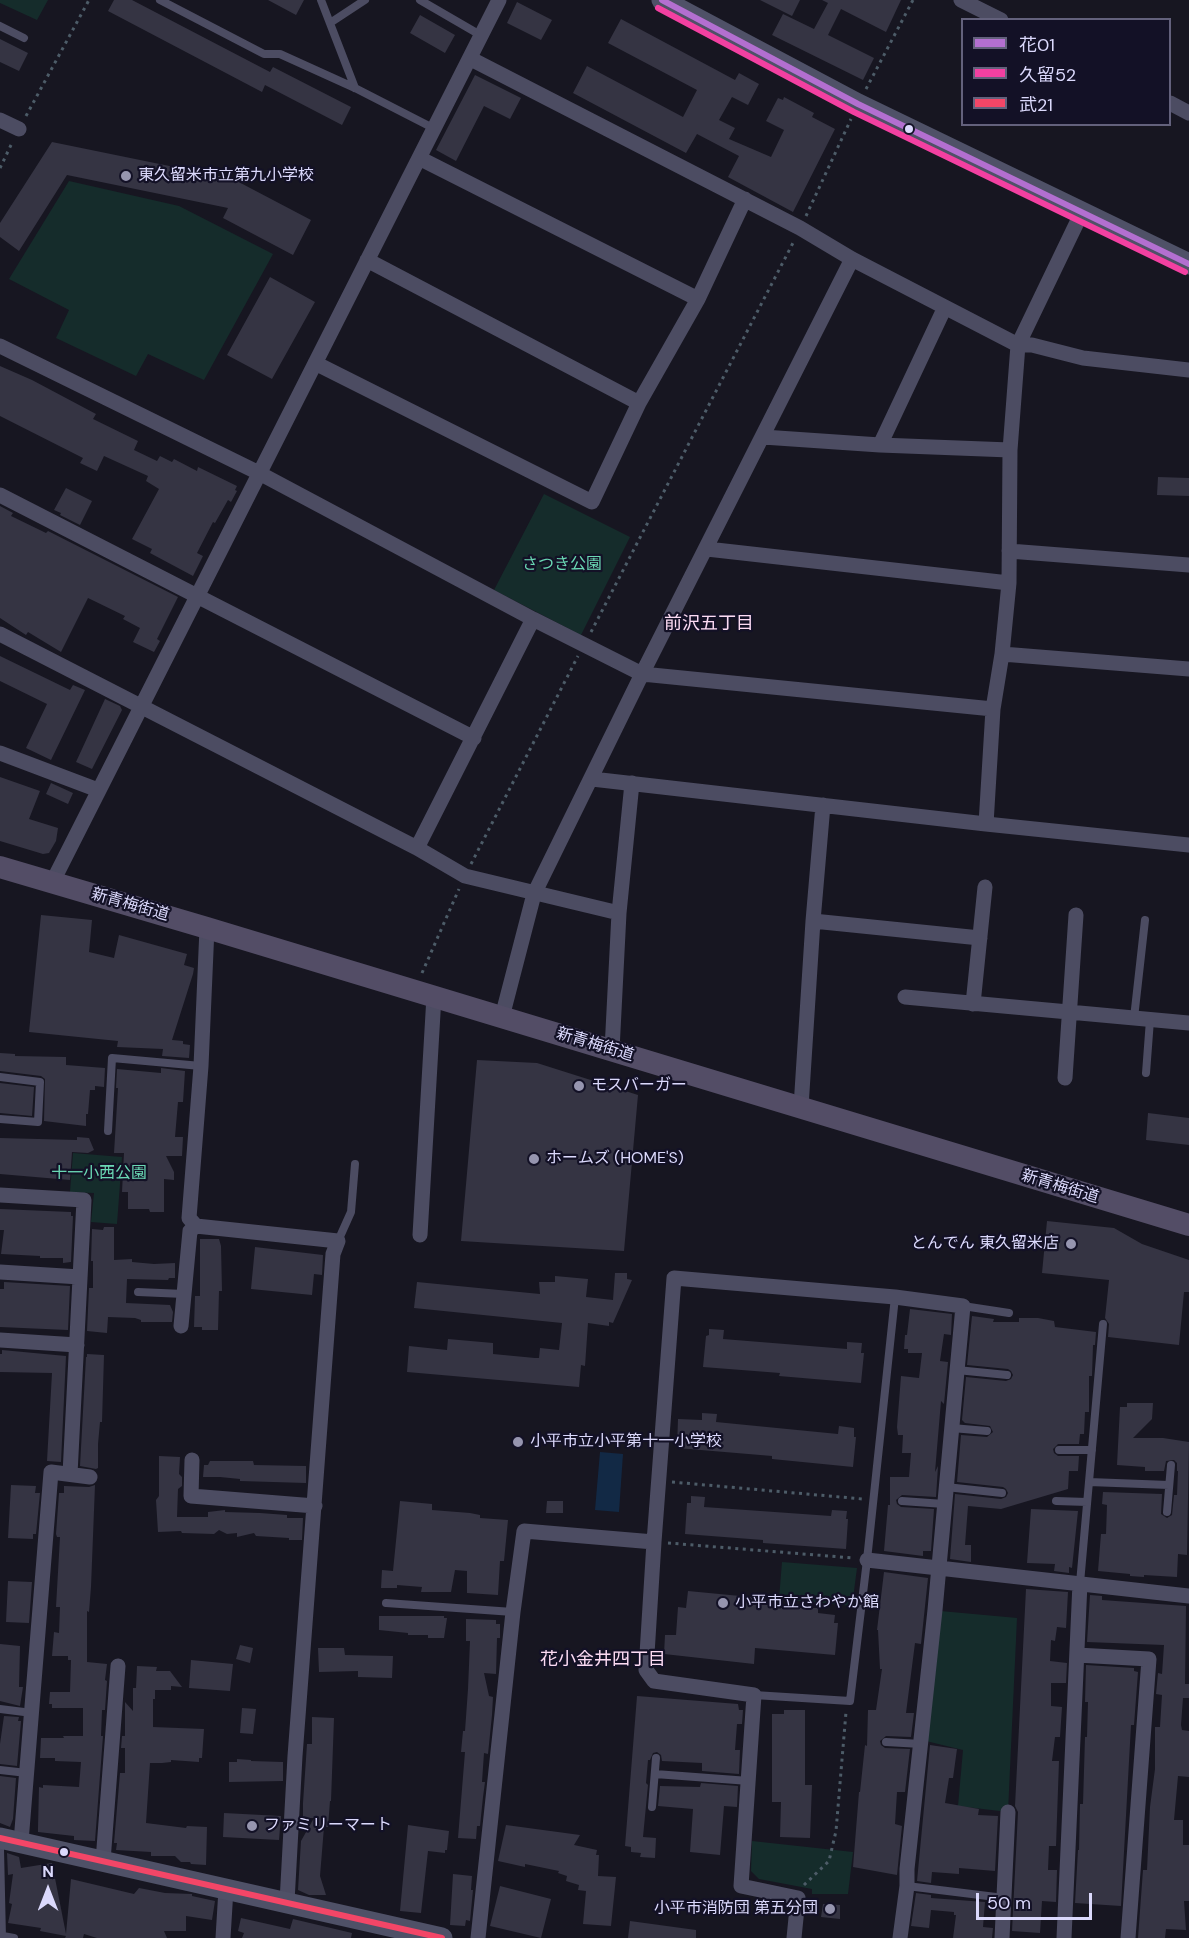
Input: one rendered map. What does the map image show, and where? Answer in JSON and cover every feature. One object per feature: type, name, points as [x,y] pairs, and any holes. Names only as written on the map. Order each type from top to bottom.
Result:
[{"type":"main road","name":"新青梅街道","points":[[0,867],[434,996],[1189,1226]]},
{"type":"street","points":[[52,883],[499,0]]},
{"type":"street","points":[[662,0],[858,104],[1189,264]]},
{"type":"street","points":[[961,0],[980,4],[998,18]]},
{"type":"street","points":[[471,59],[745,199],[852,259],[1018,345],[1032,345],[1083,358],[1189,370]]},
{"type":"street","points":[[1171,104],[1189,113]]},
{"type":"street","points":[[0,120],[19,129]]},
{"type":"street","points":[[419,158],[698,299]]},
{"type":"street","points":[[315,363],[592,502],[639,404],[698,299],[745,199]]},
{"type":"street","points":[[986,824],[993,709],[1002,654],[1009,583],[1011,450],[1018,345],[1082,212]]},
{"type":"street","points":[[502,1017],[534,894],[642,674],[852,259]]},
{"type":"street","points":[[367,260],[639,404]]},
{"type":"street","points":[[880,446],[945,307]]},
{"type":"street","points":[[0,346],[258,474],[642,674],[993,709]]},
{"type":"street","points":[[763,437],[880,446],[1011,450]]},
{"type":"street","points":[[0,495],[474,738]]},
{"type":"street","points":[[707,549],[1009,583]]},
{"type":"street","points":[[1009,551],[1189,566]]},
{"type":"street","points":[[417,848],[533,619]]},
{"type":"street","points":[[0,634],[417,848],[465,876],[620,913]]},
{"type":"street","points":[[1002,654],[1189,669]]},
{"type":"street","points":[[0,753],[98,790]]},
{"type":"street","points":[[592,778],[1189,845]]},
{"type":"street","points":[[612,1050],[620,913],[632,783]]},
{"type":"street","points":[[801,1107],[823,805]]},
{"type":"street","points":[[973,1004],[985,887]]},
{"type":"street","points":[[1065,1078],[1076,915]]},
{"type":"street","points":[[813,921],[980,938]]},
{"type":"street","points":[[207,928],[201,1066],[189,1218],[196,1226],[338,1241],[333,1254],[287,1902]]},
{"type":"street","points":[[420,1235],[434,996]]},
{"type":"street","points":[[905,997],[1189,1023]]},
{"type":"street","points":[[0,1195],[84,1200],[70,1474]]},
{"type":"street","points":[[181,1326],[190,1231],[196,1226]]},
{"type":"street","points":[[0,1272],[80,1277]]},
{"type":"street","points":[[794,1938],[798,1898],[741,1886],[754,1695],[654,1681],[646,1670],[674,1278],[895,1297],[963,1306],[939,1568],[900,1938]]},
{"type":"street","points":[[0,1340],[76,1345]]},
{"type":"street","points":[[192,1460],[191,1496],[315,1506]]},
{"type":"street","points":[[21,1842],[51,1472],[90,1477]]},
{"type":"street","points":[[478,1938],[513,1612],[524,1532],[654,1542]]},
{"type":"street","points":[[867,1560],[1189,1596]]},
{"type":"street","points":[[1064,1938],[1080,1583]]},
{"type":"street","points":[[1077,1655],[1149,1659],[1128,1938]]},
{"type":"street","points":[[103,1861],[118,1666]]},
{"type":"street","points":[[1002,1938],[1008,1812]]},
{"type":"street","points":[[0,1838],[287,1902],[402,1933],[442,1938]]},
{"type":"street","points":[[223,1938],[226,1889]]},
{"type":"lane","points":[[160,0],[264,54],[280,54],[355,88],[435,129]]},
{"type":"lane","points":[[321,0],[355,88]]},
{"type":"lane","points":[[330,23],[365,0]]},
{"type":"lane","points":[[420,0],[482,36]]},
{"type":"lane","points":[[0,26],[24,38]]},
{"type":"lane","points":[[1145,920],[1142,1019],[1146,1073]]},
{"type":"lane","points":[[108,1131],[112,1058],[201,1066]]},
{"type":"lane","points":[[0,1077],[40,1082],[38,1122],[0,1119]]},
{"type":"lane","points":[[338,1241],[351,1212],[355,1164]]},
{"type":"lane","points":[[138,1292],[184,1294]]},
{"type":"lane","points":[[754,1695],[849,1701],[867,1560],[895,1297]]},
{"type":"lane","points":[[963,1306],[1009,1313]]},
{"type":"lane","points":[[1080,1583],[1103,1324]]},
{"type":"lane","points":[[957,1370],[1007,1375]]},
{"type":"lane","points":[[951,1428],[987,1431]]},
{"type":"lane","points":[[1059,1450],[1092,1450]]},
{"type":"lane","points":[[1167,1512],[1171,1465]]},
{"type":"lane","points":[[1089,1482],[1169,1485]]},
{"type":"lane","points":[[946,1487],[1002,1493]]},
{"type":"lane","points":[[902,1501],[944,1504]]},
{"type":"lane","points":[[1056,1501],[1087,1502]]},
{"type":"lane","points":[[386,1603],[513,1612]]},
{"type":"lane","points":[[0,1709],[32,1713]]},
{"type":"lane","points":[[886,1742],[921,1744]]},
{"type":"lane","points":[[652,1808],[656,1758]]},
{"type":"lane","points":[[0,1770],[27,1773]]},
{"type":"lane","points":[[655,1774],[748,1781]]},
{"type":"lane","points":[[0,1849],[2,1937],[14,1938]]},
{"type":"lane","points":[[907,1886],[1004,1898]]},
{"type":"path","points":[[0,168],[89,0]]},
{"type":"path","points":[[421,973],[465,876],[800,228],[858,104],[913,0]]},
{"type":"path","points":[[659,1480],[873,1500]]},
{"type":"path","points":[[654,1542],[867,1560]]},
{"type":"path","points":[[798,1898],[805,1882],[815,1876],[829,1861],[836,1831],[847,1701]]},
{"type":"green space","points":[[0,0],[48,0],[37,20],[0,3]]},
{"type":"green space","points":[[69,181],[179,206],[273,254],[204,380],[148,354],[136,376],[56,338],[69,310],[9,279]]},
{"type":"green space","name":"さつき公園","points":[[544,494],[630,537],[581,635],[494,590]]},
{"type":"green space","name":"十一小西公園","points":[[73,1153],[122,1157],[117,1224],[91,1222],[94,1193],[70,1192]]},
{"type":"green space","points":[[782,1562],[857,1568],[852,1606],[779,1599]]},
{"type":"green space","points":[[940,1611],[1017,1618],[1008,1812],[958,1806],[963,1750],[926,1741]]},
{"type":"green space","points":[[752,1841],[853,1852],[848,1894],[812,1894],[812,1889],[759,1879],[751,1871]]},
{"type":"water","points":[[600,1452],[623,1454],[619,1512],[595,1510]]},
{"type":"building","points":[[114,0],[132,0],[270,72],[273,67],[351,107],[342,125],[265,85],[262,92],[108,11]]},
{"type":"building","points":[[268,0],[304,0],[296,15]]},
{"type":"building","points":[[760,0],[800,0],[792,16]]},
{"type":"building","points":[[822,0],[901,0],[886,32],[841,9],[828,35],[874,58],[863,80],[772,35],[783,14],[814,29],[828,3]]},
{"type":"building","points":[[517,2],[552,20],[541,40],[507,23]]},
{"type":"building","points":[[420,15],[455,35],[445,53],[410,33]]},
{"type":"building","points":[[621,19],[735,80],[739,73],[759,84],[748,105],[732,97],[719,120],[735,128],[729,139],[771,157],[784,130],[766,121],[778,98],[783,100],[784,97],[814,113],[812,117],[835,129],[793,212],[728,177],[739,156],[697,134],[686,153],[573,93],[587,66],[683,117],[697,90],[608,43]]},
{"type":"building","points":[[0,39],[28,53],[19,71],[0,62]]},
{"type":"building","points":[[475,75],[521,98],[510,119],[484,106],[456,161],[436,150]]},
{"type":"building","points":[[52,142],[233,179],[311,220],[293,255],[223,218],[228,208],[67,175],[19,251],[0,237],[0,223]]},
{"type":"building","points":[[270,277],[315,302],[272,379],[227,355]]},
{"type":"building","points":[[0,366],[96,414],[93,419],[138,441],[134,450],[157,461],[160,456],[172,462],[174,459],[197,471],[198,467],[237,486],[231,502],[228,500],[215,523],[213,522],[197,553],[203,556],[193,576],[150,553],[152,549],[132,539],[159,489],[146,481],[148,476],[104,456],[97,471],[80,463],[83,458],[0,416]]},
{"type":"building","points":[[1158,477],[1189,478],[1189,496],[1157,495]]},
{"type":"building","points":[[66,488],[92,501],[80,525],[54,510]]},
{"type":"building","points":[[0,506],[13,513],[11,516],[46,533],[48,531],[178,597],[157,639],[160,641],[154,652],[133,642],[140,628],[123,619],[125,616],[88,598],[61,652],[28,632],[26,635],[0,618]]},
{"type":"building","points":[[0,656],[70,690],[73,685],[85,690],[51,760],[26,748],[47,704],[0,681]]},
{"type":"building","points":[[105,699],[120,706],[122,710],[92,769],[76,762]]},
{"type":"building","points":[[0,777],[40,791],[29,819],[58,828],[56,841],[49,853],[43,854],[0,841]]},
{"type":"building","points":[[51,783],[73,793],[68,804],[46,794]]},
{"type":"building","points":[[41,915],[92,920],[89,952],[114,958],[119,935],[187,954],[184,965],[194,968],[193,974],[172,1040],[183,1041],[183,1044],[190,1045],[189,1058],[162,1056],[163,1049],[117,1047],[118,1041],[29,1032]]},
{"type":"building","points":[[0,1053],[15,1054],[15,1056],[66,1057],[66,1065],[105,1068],[104,1087],[95,1086],[95,1090],[90,1090],[86,1126],[44,1121],[45,1079],[41,1076],[0,1071]]},
{"type":"building","points":[[477,1060],[537,1063],[638,1095],[624,1251],[461,1241]]},
{"type":"building","points":[[161,1068],[185,1071],[183,1102],[178,1102],[175,1137],[183,1137],[182,1156],[166,1156],[174,1172],[174,1180],[164,1179],[164,1212],[128,1209],[128,1192],[122,1192],[124,1153],[114,1153],[117,1069],[161,1073]]},
{"type":"building","points":[[0,1083],[34,1087],[32,1116],[0,1113]]},
{"type":"building","points":[[1148,1113],[1189,1118],[1189,1145],[1146,1140]]},
{"type":"building","points":[[77,1137],[89,1138],[94,1150],[88,1153],[72,1152],[70,1180],[0,1174],[0,1138],[77,1140]]},
{"type":"building","points":[[0,1209],[71,1212],[73,1216],[71,1262],[63,1263],[63,1258],[1,1254],[4,1230],[0,1230]]},
{"type":"building","points":[[1047,1221],[1114,1228],[1142,1244],[1189,1260],[1189,1292],[1184,1292],[1179,1345],[1108,1337],[1109,1324],[1105,1318],[1109,1280],[1042,1273]]},
{"type":"building","points":[[104,1227],[114,1227],[114,1260],[132,1259],[132,1262],[154,1264],[175,1263],[175,1278],[168,1280],[127,1279],[126,1303],[170,1305],[173,1312],[172,1322],[141,1322],[135,1318],[108,1317],[107,1333],[87,1331],[89,1288],[93,1288],[92,1229],[103,1230]]},
{"type":"building","points":[[200,1239],[219,1239],[221,1246],[222,1291],[219,1291],[218,1330],[202,1330],[202,1327],[194,1327],[195,1296],[200,1296]]},
{"type":"building","points":[[255,1247],[323,1255],[322,1275],[314,1274],[312,1295],[251,1289]]},
{"type":"building","points":[[615,1273],[627,1273],[627,1279],[632,1280],[613,1323],[609,1322],[609,1326],[588,1323],[585,1366],[581,1365],[579,1387],[407,1372],[409,1346],[447,1350],[448,1339],[493,1343],[493,1354],[539,1358],[540,1348],[559,1350],[562,1323],[414,1308],[417,1282],[540,1294],[539,1282],[555,1282],[555,1276],[588,1279],[586,1297],[613,1300]]},
{"type":"building","points":[[4,1282],[70,1286],[68,1330],[0,1327],[0,1289],[4,1289]]},
{"type":"building","points":[[910,1309],[952,1314],[951,1335],[944,1334],[940,1361],[948,1362],[944,1404],[941,1401],[935,1472],[938,1466],[936,1497],[902,1495],[896,1500],[901,1507],[934,1509],[931,1551],[923,1551],[923,1556],[884,1551],[888,1505],[890,1505],[890,1477],[909,1477],[911,1453],[902,1453],[903,1435],[898,1435],[897,1427],[901,1376],[919,1378],[922,1353],[908,1353],[908,1349],[904,1349]]},
{"type":"building","points":[[972,1316],[994,1319],[993,1322],[1019,1322],[1019,1318],[1038,1318],[1054,1321],[1055,1327],[1096,1332],[1095,1345],[1093,1345],[1092,1376],[1089,1376],[1089,1412],[1085,1412],[1084,1434],[1080,1434],[1079,1444],[1058,1444],[1053,1449],[1058,1456],[1079,1456],[1078,1471],[1069,1471],[1068,1489],[1001,1509],[968,1506],[965,1545],[971,1545],[971,1562],[950,1559],[955,1494],[1001,1499],[1008,1493],[1003,1487],[957,1482],[961,1435],[987,1437],[993,1432],[990,1426],[965,1423],[962,1420],[966,1377],[1006,1381],[1013,1375],[1008,1369],[967,1365]]},
{"type":"building","points":[[709,1329],[724,1330],[723,1339],[847,1349],[847,1342],[862,1343],[861,1353],[864,1353],[861,1383],[703,1367],[706,1336],[709,1335]]},
{"type":"building","points":[[2,1350],[66,1356],[61,1462],[47,1461],[52,1373],[0,1372]]},
{"type":"building","points":[[87,1354],[104,1355],[102,1422],[100,1422],[98,1468],[96,1469],[80,1466]]},
{"type":"building","points":[[1127,1403],[1153,1403],[1152,1419],[1133,1438],[1163,1438],[1189,1442],[1187,1555],[1178,1554],[1177,1577],[1130,1576],[1130,1574],[1098,1571],[1101,1534],[1106,1534],[1107,1505],[1102,1504],[1103,1492],[1162,1494],[1161,1514],[1167,1518],[1172,1515],[1174,1495],[1177,1495],[1178,1471],[1174,1460],[1166,1461],[1164,1471],[1145,1471],[1145,1467],[1117,1465],[1120,1407],[1127,1407]]},
{"type":"building","points":[[702,1413],[717,1414],[716,1422],[838,1434],[839,1426],[854,1428],[854,1437],[856,1437],[853,1467],[772,1459],[772,1456],[677,1448],[678,1419],[702,1420]]},
{"type":"building","points":[[159,1456],[180,1457],[179,1474],[182,1477],[182,1486],[178,1489],[177,1517],[208,1517],[208,1512],[225,1510],[225,1512],[287,1515],[287,1518],[303,1518],[302,1540],[256,1536],[254,1533],[237,1537],[237,1533],[227,1534],[219,1530],[214,1534],[182,1533],[181,1531],[158,1532],[156,1500],[159,1496]]},
{"type":"building","points":[[210,1461],[253,1461],[254,1465],[306,1466],[306,1483],[240,1481],[240,1479],[203,1477],[204,1465],[208,1465]]},
{"type":"building","points":[[11,1485],[36,1486],[35,1493],[40,1493],[36,1534],[33,1534],[33,1539],[8,1538]]},
{"type":"building","points":[[95,1485],[91,1587],[89,1612],[87,1611],[87,1662],[107,1664],[105,1680],[107,1681],[105,1710],[102,1710],[101,1736],[103,1736],[95,1841],[74,1840],[74,1836],[38,1832],[38,1828],[39,1787],[43,1788],[43,1785],[79,1787],[81,1762],[40,1758],[41,1738],[83,1736],[83,1708],[52,1708],[52,1704],[49,1704],[50,1692],[70,1692],[71,1660],[68,1660],[68,1656],[52,1656],[54,1632],[59,1633],[60,1607],[56,1607],[60,1537],[56,1534],[59,1493],[64,1493],[64,1486],[89,1487]]},
{"type":"building","points":[[691,1496],[705,1497],[704,1507],[831,1516],[832,1510],[847,1511],[846,1549],[685,1534],[687,1503],[691,1503]]},
{"type":"building","points":[[400,1501],[432,1504],[432,1510],[470,1513],[480,1515],[480,1518],[508,1520],[504,1561],[500,1561],[498,1595],[467,1593],[467,1571],[455,1570],[451,1592],[421,1592],[422,1587],[397,1585],[397,1588],[381,1588],[382,1570],[393,1571]]},
{"type":"building","points":[[547,1501],[563,1501],[563,1513],[546,1513]]},
{"type":"building","points":[[1031,1509],[1078,1511],[1072,1568],[1069,1567],[1069,1573],[1054,1571],[1055,1564],[1027,1563]]},
{"type":"building","points":[[884,1572],[928,1578],[921,1644],[915,1643],[906,1713],[914,1713],[911,1737],[886,1736],[880,1741],[885,1748],[910,1749],[905,1792],[897,1792],[895,1824],[902,1826],[897,1875],[853,1867],[859,1792],[865,1745],[867,1746],[868,1710],[876,1710],[882,1669],[880,1669],[877,1630]]},
{"type":"building","points":[[8,1581],[32,1582],[29,1623],[6,1622]]},
{"type":"building","points":[[1026,1589],[1068,1592],[1066,1628],[1057,1627],[1055,1641],[1051,1640],[1050,1661],[1067,1663],[1066,1683],[1051,1683],[1051,1706],[1062,1707],[1060,1737],[1055,1737],[1052,1761],[1059,1761],[1056,1846],[1049,1846],[1048,1870],[1057,1870],[1056,1902],[1042,1901],[1040,1933],[1012,1931],[1018,1812],[1015,1806]]},
{"type":"building","points":[[688,1591],[761,1598],[760,1605],[796,1605],[796,1608],[818,1608],[818,1613],[835,1615],[834,1623],[838,1623],[835,1655],[755,1648],[754,1664],[664,1654],[665,1635],[676,1635],[678,1607],[686,1608]]},
{"type":"building","points":[[1090,1595],[1102,1596],[1102,1600],[1186,1606],[1185,1684],[1189,1684],[1189,1698],[1183,1698],[1181,1725],[1182,1730],[1189,1731],[1189,1777],[1178,1776],[1174,1820],[1183,1820],[1183,1845],[1189,1845],[1189,1901],[1184,1901],[1186,1930],[1166,1929],[1165,1938],[1138,1938],[1143,1870],[1147,1870],[1150,1807],[1155,1769],[1155,1727],[1160,1727],[1162,1695],[1156,1694],[1158,1673],[1162,1674],[1164,1645],[1087,1642]]},
{"type":"building","points":[[379,1616],[444,1616],[447,1618],[444,1638],[428,1638],[428,1635],[408,1635],[408,1633],[379,1630]]},
{"type":"building","points":[[466,1619],[496,1620],[496,1624],[500,1624],[500,1638],[497,1638],[496,1674],[484,1673],[489,1696],[493,1697],[488,1754],[484,1753],[482,1782],[485,1782],[480,1826],[477,1826],[476,1839],[458,1838],[465,1752],[461,1752],[463,1731],[465,1731],[470,1641],[466,1641]]},
{"type":"building","points":[[0,1644],[20,1646],[19,1687],[23,1687],[20,1706],[0,1701]]},
{"type":"building","points":[[240,1645],[253,1648],[250,1663],[236,1659]]},
{"type":"building","points":[[318,1648],[344,1648],[345,1655],[393,1656],[392,1678],[358,1677],[358,1671],[319,1672]]},
{"type":"building","points":[[191,1660],[233,1664],[230,1691],[189,1688]]},
{"type":"building","points":[[1086,1665],[1134,1668],[1134,1671],[1138,1672],[1134,1725],[1131,1725],[1121,1906],[1075,1903],[1080,1804],[1083,1804],[1085,1737],[1087,1737]]},
{"type":"building","points":[[137,1666],[157,1667],[156,1671],[170,1671],[182,1687],[171,1686],[171,1690],[155,1690],[153,1727],[204,1729],[202,1758],[199,1758],[199,1762],[171,1760],[171,1762],[150,1763],[146,1823],[186,1828],[187,1826],[207,1827],[206,1865],[181,1862],[175,1856],[151,1856],[151,1852],[116,1850],[117,1843],[114,1843],[120,1773],[125,1773],[125,1748],[121,1748],[122,1736],[125,1736],[125,1702],[133,1711],[133,1688],[136,1688]]},
{"type":"building","points":[[637,1696],[738,1704],[739,1710],[743,1710],[742,1724],[737,1724],[735,1750],[740,1750],[739,1774],[702,1771],[702,1763],[662,1761],[661,1755],[657,1752],[653,1753],[648,1760],[643,1837],[656,1838],[655,1858],[640,1857],[641,1853],[631,1852],[631,1847],[625,1846]]},
{"type":"building","points":[[242,1708],[256,1709],[253,1734],[240,1733]]},
{"type":"building","points":[[784,1710],[805,1710],[805,1785],[812,1785],[810,1838],[780,1837],[781,1802],[772,1802],[772,1714],[784,1714]]},
{"type":"building","points":[[4,1716],[19,1717],[18,1721],[21,1721],[17,1766],[0,1764]]},
{"type":"building","points":[[312,1717],[334,1718],[331,1801],[328,1827],[324,1827],[320,1876],[326,1895],[309,1895],[298,1890],[301,1841],[314,1818],[303,1818],[307,1744],[312,1744]]},
{"type":"building","points":[[930,1745],[957,1749],[953,1778],[949,1778],[945,1803],[979,1809],[978,1815],[998,1816],[995,1871],[959,1868],[959,1874],[932,1872],[931,1883],[917,1881]]},
{"type":"building","points":[[237,1759],[283,1762],[283,1781],[229,1782],[229,1762],[237,1762]]},
{"type":"building","points":[[0,1776],[16,1778],[13,1819],[10,1827],[0,1823]]},
{"type":"building","points":[[701,1783],[738,1786],[737,1807],[724,1806],[720,1855],[690,1852],[693,1809],[658,1806],[660,1786],[700,1787]]},
{"type":"building","points":[[224,1813],[281,1816],[279,1840],[223,1837]]},
{"type":"building","points":[[408,1825],[449,1831],[445,1853],[428,1851],[421,1913],[400,1911]]},
{"type":"building","points":[[506,1825],[580,1835],[574,1845],[597,1850],[596,1855],[599,1855],[598,1876],[616,1877],[611,1926],[583,1924],[586,1891],[578,1890],[579,1885],[566,1881],[567,1876],[558,1873],[559,1871],[498,1861]]},
{"type":"building","points":[[7,1853],[19,1857],[21,1868],[52,1863],[66,1934],[71,1879],[134,1894],[139,1888],[165,1893],[192,1894],[192,1896],[215,1901],[212,1920],[186,1916],[186,1931],[164,1931],[167,1938],[97,1938],[84,1934],[83,1938],[65,1938],[66,1936],[40,1931],[41,1928],[8,1923],[12,1904],[9,1903],[13,1874],[8,1875]]},
{"type":"building","points":[[453,1874],[472,1876],[470,1921],[466,1920],[465,1926],[450,1925]]},
{"type":"building","points":[[500,1886],[551,1899],[541,1938],[490,1926]]},
{"type":"building","points":[[916,1893],[931,1895],[931,1898],[985,1902],[983,1927],[993,1928],[992,1938],[953,1938],[956,1915],[954,1912],[931,1910],[929,1928],[911,1926]]},
{"type":"building","name":"小平市消防団 第五分団","points":[[823,1904],[840,1905],[840,1919],[821,1917]]},
{"type":"building","points":[[241,1918],[290,1929],[293,1919],[352,1933],[351,1938],[242,1938],[244,1933],[238,1931]]},
{"type":"building","points":[[630,1921],[696,1930],[696,1938],[628,1938]]},
{"type":"transit line","name":"花01","points":[[662,0],[858,104],[1189,264]]},
{"type":"transit line","name":"久留52","points":[[658,8],[854,112],[1185,272]]},
{"type":"transit line","name":"武21","points":[[0,1838],[442,1938]]},
{"type":"place","name":"東久留米市立第九小学校","points":[[126,176]]},
{"type":"place","name":"モスバーガー","points":[[579,1086]]},
{"type":"place","name":"ホームズ (HOME'S)","points":[[534,1159]]},
{"type":"place","name":"とんでん 東久留米店","points":[[1071,1244]]},
{"type":"place","name":"小平市立小平第十一小学校","points":[[518,1442]]},
{"type":"place","name":"小平市立さわやか館","points":[[723,1603]]},
{"type":"place","name":"ファミリーマート","points":[[252,1826]]},
{"type":"place","name":"小平市消防団 第五分団","points":[[830,1909]]},
{"type":"district","name":"前沢五丁目","points":[[709,624]]},
{"type":"district","name":"花小金井四丁目","points":[[603,1660]]}]
